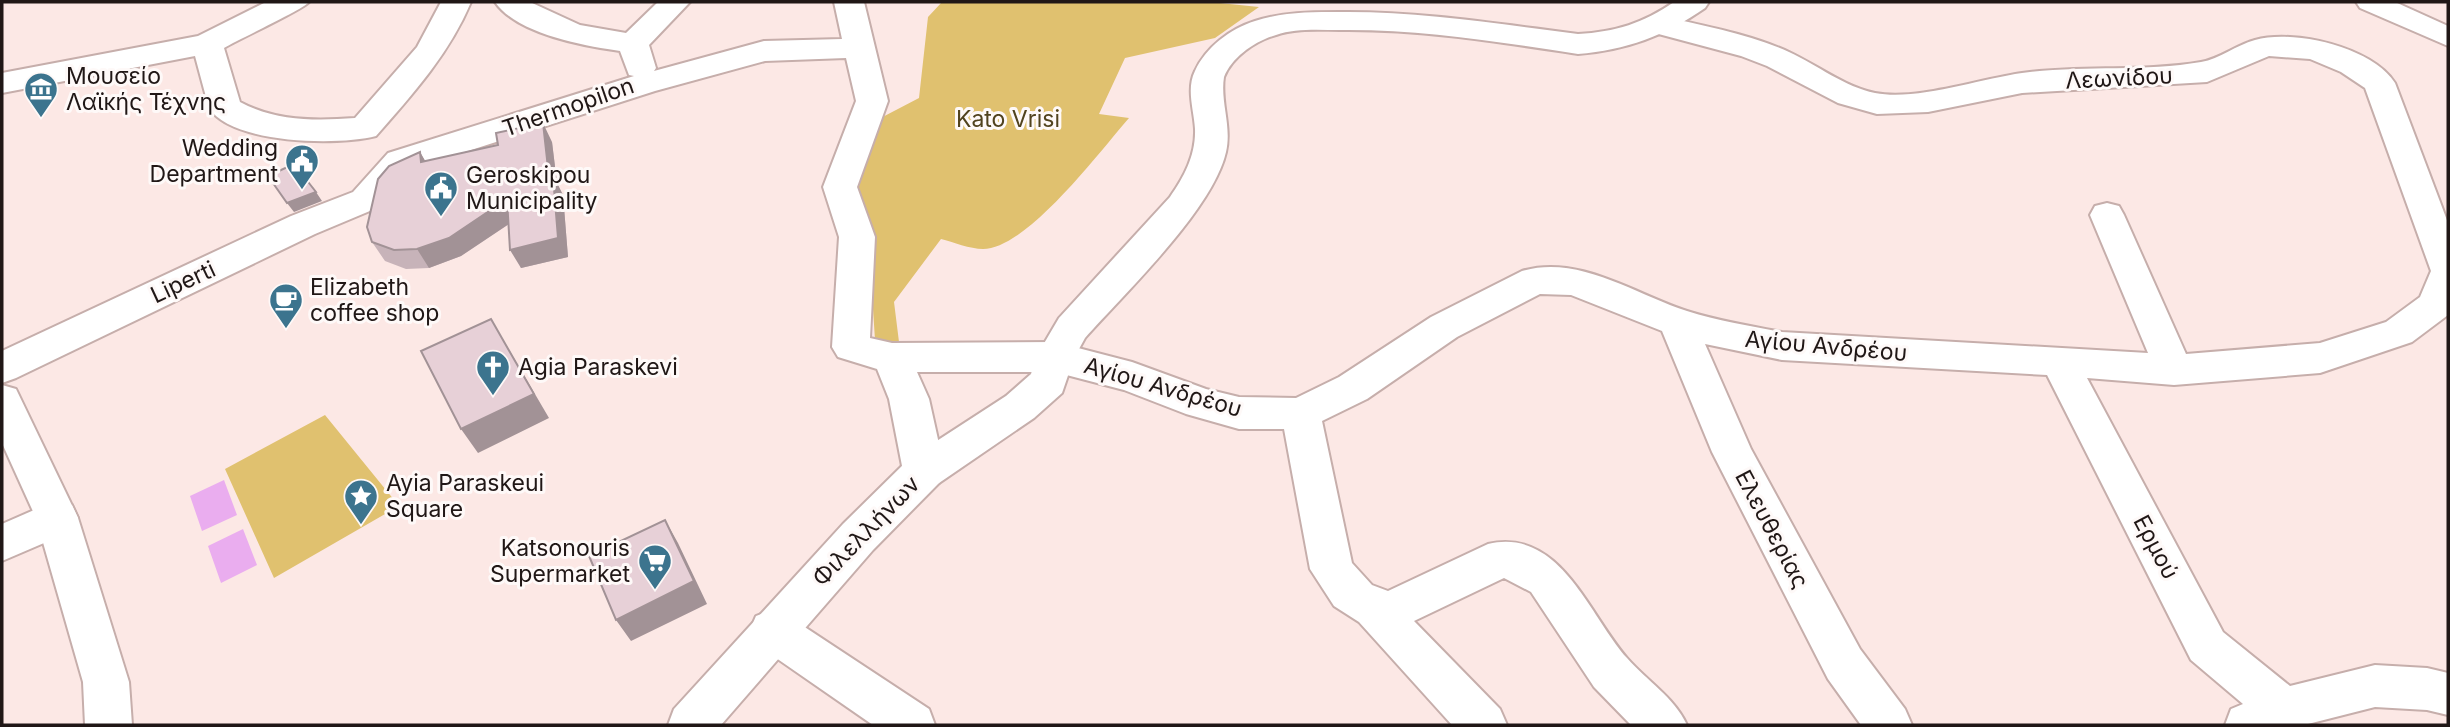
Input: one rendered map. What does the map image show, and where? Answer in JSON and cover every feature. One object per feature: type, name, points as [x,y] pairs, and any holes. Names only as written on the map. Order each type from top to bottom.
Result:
[{"type":"street","points":[[208,44],[225,108],[241,118],[262,126],[298,132],[364,128],[423,62],[442,34],[456,2]]},
{"type":"street","points":[[510,2],[554,28],[572,35],[633,43]]},
{"type":"street","name":"Thermopilon","points":[[400,162],[644,84],[633,43],[675,2]]},
{"type":"street","points":[[644,84],[764,51],[815,51],[861,47],[849,2]]},
{"type":"street","name":"Φιλελλήνων","points":[[691,725],[858,537],[924,471],[1032,398],[1048,382],[1055,357],[1072,328],[1182,206],[1197,184],[1212,134],[1207,79],[1212,68],[1227,51],[1245,37],[1265,27],[1288,23],[1369,20],[1420,23],[1578,44],[1600,43],[1642,34],[1662,25],[1694,2]]},
{"type":"street","points":[[2371,2],[2448,37]]},
{"type":"street","points":[[2,83],[208,44],[276,5]]},
{"type":"street","name":"Λεωνίδου","points":[[1662,25],[1752,49],[1778,59],[1849,96],[1877,104],[1928,102],[2022,83],[2207,72],[2229,65],[2253,50],[2273,46],[2294,47],[2337,57],[2365,70],[2379,83],[2448,272]]},
{"type":"street","name":"Αγίου Ανδρέου","points":[[861,47],[872,101],[840,187],[857,237],[851,347],[892,358],[1055,357],[1132,377],[1200,403],[1240,413],[1301,414],[1353,388],[1444,327],[1535,280],[1575,282],[1677,322],[1731,337],[1782,346],[2174,370],[2320,358],[2399,332],[2435,305],[2448,272]]},
{"type":"street","points":[[364,128],[400,162]]},
{"type":"street","name":"Liperti","points":[[2,368],[303,225],[365,200],[400,162]]},
{"type":"street","points":[[2108,215],[2174,370]]},
{"type":"street","name":"Ελευθερίας","points":[[1677,322],[1738,464],[1844,664],[1888,725]]},
{"type":"street","points":[[892,358],[909,399],[924,471]]},
{"type":"street","name":"Ερμού","points":[[2059,361],[2207,646],[2266,717],[2375,686],[2427,689],[2448,694]]},
{"type":"street","points":[[2,400],[57,518],[106,682],[109,725]]},
{"type":"street","points":[[1301,414],[1332,569],[1344,588],[1375,610],[1483,725]]},
{"type":"street","points":[[2,543],[57,518]]},
{"type":"street","points":[[1375,610],[1391,611],[1488,563],[1504,559],[1516,561],[1546,579],[1611,672],[1662,725]]},
{"type":"street","points":[[772,631],[912,725]]},
{"type":"green space","name":"Kato Vrisi","points":[[942,2],[1210,2],[1259,7],[1215,38],[1125,58],[1099,114],[1129,118],[1082,174],[1041,216],[1001,245],[978,249],[941,239],[894,302],[899,342],[875,340],[868,230],[849,196],[873,122],[919,98],[928,17]]},
{"type":"green space","points":[[325,415],[399,506],[274,578],[225,469]]},
{"type":"shaded area","points":[[224,480],[237,515],[202,531],[190,496]]},
{"type":"shaded area","points":[[243,529],[257,565],[221,583],[208,546]]},
{"type":"building","points":[[543,123],[549,177],[553,176],[558,238],[510,250],[507,199],[449,238],[417,249],[394,250],[372,242],[367,227],[378,179],[389,166],[420,152],[421,162],[498,145],[496,133]]},
{"type":"building","points":[[294,164],[316,192],[287,203],[268,176]]},
{"type":"building","name":"Agia Paraskevi","points":[[491,319],[534,394],[461,429],[421,351]]},
{"type":"building","points":[[665,520],[694,581],[616,620],[589,556]]},
{"type":"place","name":"Μουσείο Λαϊκής Τέχνης","points":[[41,119]]},
{"type":"place","name":"Wedding Department","points":[[302,191]]},
{"type":"place","name":"Geroskipou Municipality","points":[[441,218]]},
{"type":"place","name":"Elizabeth coffee shop","points":[[286,330]]},
{"type":"place","name":"Agia Paraskevi","points":[[493,397]]},
{"type":"place","name":"Ayia Paraskeui Square","points":[[361,526]]},
{"type":"place","name":"Katsonouris Supermarket","points":[[655,591]]}]
